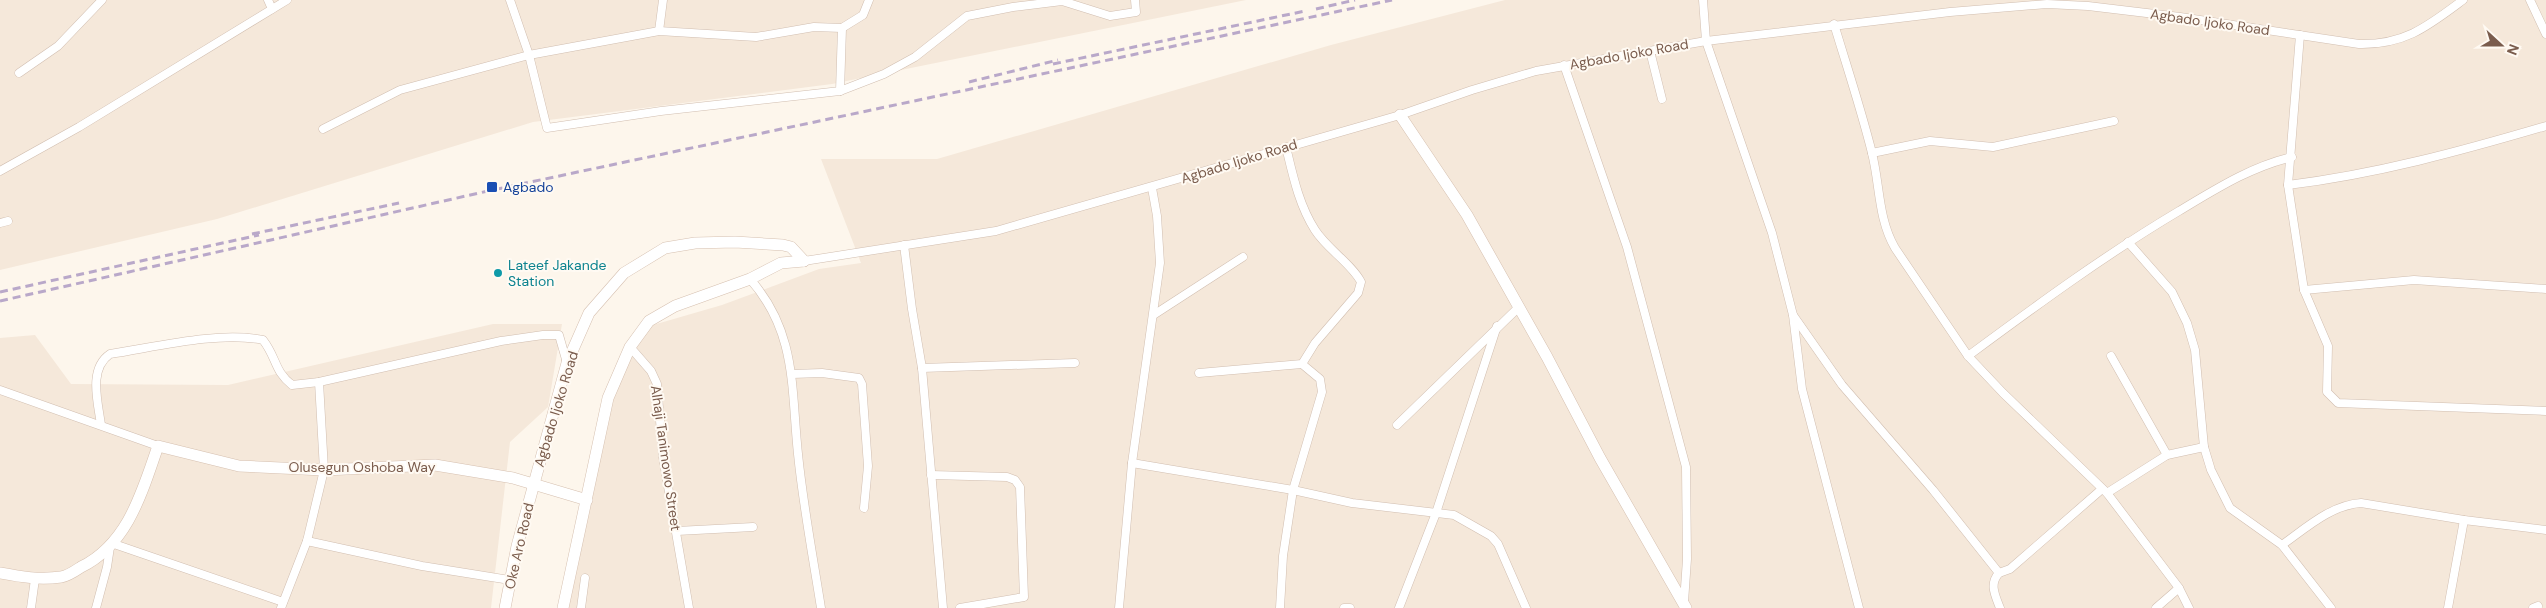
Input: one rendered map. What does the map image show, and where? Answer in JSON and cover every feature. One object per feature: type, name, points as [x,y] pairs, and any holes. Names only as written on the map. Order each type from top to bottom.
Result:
[{"type":"main road","points":[[1400,115],[1467,215],[1519,306],[1600,458],[1685,606]]},
{"type":"main road","name":"Agbado Ijoko Road","points":[[534,484],[567,363],[589,312],[624,273],[665,248],[695,242],[783,245],[791,247],[804,261]]},
{"type":"main road","name":"Agbado Ijoko Road","points":[[587,500],[608,398],[630,346],[649,321],[676,306],[750,278],[781,263],[804,261]]},
{"type":"main road","points":[[0,573],[35,579],[63,576],[89,564],[112,545],[134,512],[158,446]]},
{"type":"main road","name":"Olusegun Oshoba Way","points":[[158,446],[239,466],[324,470],[435,465],[513,478],[587,500]]},
{"type":"main road","name":"Oke Aro Road","points":[[505,608],[510,580],[534,484]]},
{"type":"main road","points":[[564,608],[587,500]]},
{"type":"street","points":[[19,73],[58,46],[102,0]]},
{"type":"street","points":[[268,0],[272,9]]},
{"type":"street","points":[[0,171],[79,127],[287,0]]},
{"type":"street","points":[[510,0],[529,55],[548,128],[661,111],[840,91],[884,74],[914,57],[967,16],[1013,3],[1062,1],[1110,16],[1136,12],[1135,0]]},
{"type":"street","points":[[659,31],[663,0]]},
{"type":"street","points":[[323,129],[400,90],[529,55],[659,31],[756,37],[814,27],[842,28],[863,15],[870,0]]},
{"type":"street","points":[[1703,0],[1706,41],[1772,234],[1793,315],[1802,389],[1859,608]]},
{"type":"street","name":"Agbado Ijoko Road","points":[[804,261],[981,235],[1152,188],[1400,115],[1472,90],[1564,65],[1706,41],[1834,24],[1950,12],[2069,4],[2180,17],[2359,44],[2379,45],[2404,39],[2428,26],[2463,0]]},
{"type":"street","points":[[2530,0],[2546,34]]},
{"type":"street","points":[[1834,24],[1872,153],[1886,233],[1968,356],[2003,393],[2105,491],[2179,588],[2189,608]]},
{"type":"street","points":[[840,91],[842,28]]},
{"type":"street","points":[[2300,35],[2292,157],[2288,185],[2304,290],[2328,346],[2328,392],[2338,403],[2546,412]]},
{"type":"street","points":[[1650,51],[1662,99]]},
{"type":"street","points":[[1564,65],[1627,247],[1686,467],[1687,559],[1685,606]]},
{"type":"street","points":[[1872,153],[1930,141],[1993,146],[2114,121]]},
{"type":"street","points":[[2288,185],[2341,179],[2418,162],[2546,126]]},
{"type":"street","points":[[1286,147],[1299,200],[1315,231],[1339,259],[1356,273],[1361,282],[1358,293],[1315,344],[1302,364]]},
{"type":"street","points":[[1968,356],[2086,269],[2128,242],[2253,168],[2292,157]]},
{"type":"street","points":[[1119,608],[1132,463],[1155,314],[1160,263],[1157,216],[1152,188]]},
{"type":"street","points":[[2128,242],[2172,292],[2187,323],[2195,350],[2204,446],[2211,470],[2230,508],[2282,545],[2330,608]]},
{"type":"street","points":[[904,245],[922,368],[942,608]]},
{"type":"street","points":[[1155,314],[1243,257]]},
{"type":"street","points":[[750,278],[761,291],[785,340],[792,374],[798,454],[820,608]]},
{"type":"street","points":[[2304,290],[2414,280],[2546,289]]},
{"type":"street","points":[[1397,425],[1519,306]]},
{"type":"street","points":[[1793,315],[1842,385],[1933,490],[1999,573]]},
{"type":"street","points":[[1399,608],[1436,513],[1498,326]]},
{"type":"street","points":[[102,425],[96,385],[98,368],[102,359],[110,354],[243,336],[263,340],[272,352],[280,376],[292,385],[320,382],[501,341],[543,335],[560,335],[567,363]]},
{"type":"street","name":"Alhaji Tanimowo Street","points":[[630,346],[651,371],[657,384],[664,457],[689,608]]},
{"type":"street","points":[[2111,356],[2166,455]]},
{"type":"street","points":[[922,368],[1076,363]]},
{"type":"street","points":[[1199,373],[1302,364],[1320,379],[1322,392],[1293,490],[1283,556],[1280,608]]},
{"type":"street","points":[[792,374],[822,373],[859,378],[862,384],[868,456],[864,508]]},
{"type":"street","points":[[96,608],[112,545],[282,605],[307,541],[324,470],[320,382]]},
{"type":"street","points":[[0,390],[158,446]]},
{"type":"street","points":[[2000,608],[1993,587],[1994,579],[1999,573],[2010,569],[2105,491],[2166,455],[2204,446]]},
{"type":"street","points":[[1132,463],[1293,490],[1352,503],[1454,516],[1466,521],[1498,544],[1526,608]]},
{"type":"street","points":[[931,475],[1006,477],[1015,480],[1020,486],[1024,597],[960,608]]},
{"type":"street","points":[[2282,545],[2334,509],[2348,504],[2361,503],[2464,520],[2546,530]]},
{"type":"street","points":[[2448,608],[2464,520]]},
{"type":"street","points":[[677,531],[753,527]]},
{"type":"street","points":[[307,541],[422,566],[510,580]]},
{"type":"street","points":[[581,608],[585,578]]},
{"type":"street","points":[[31,608],[35,579]]},
{"type":"street","points":[[2156,608],[2179,588]]},
{"type":"street","points":[[1344,608],[1350,608]]},
{"type":"shaded area","points":[[0,0],[1246,0],[832,84],[533,122],[217,219],[0,270]]},
{"type":"shaded area","points":[[1505,0],[2546,0],[2546,608],[568,608],[611,394],[624,357],[653,325],[722,305],[819,269],[861,263],[821,159],[937,159],[1331,45]]},
{"type":"shaded area","points":[[493,324],[562,324],[548,407],[510,442],[491,608],[0,608],[0,338],[35,335],[71,384],[228,385]]},
{"type":"railway","points":[[1316,9],[1355,0]]},
{"type":"railway","points":[[0,301],[488,191],[1392,0]]},
{"type":"railway","points":[[1053,64],[1305,11]]},
{"type":"railway","points":[[969,82],[1058,60]]},
{"type":"railway","points":[[252,234],[399,203]]},
{"type":"railway","points":[[0,292],[259,235]]},
{"type":"place","name":"Agbado","points":[[492,187]]},
{"type":"place","name":"Lateef Jakande Station","points":[[498,273]]}]
